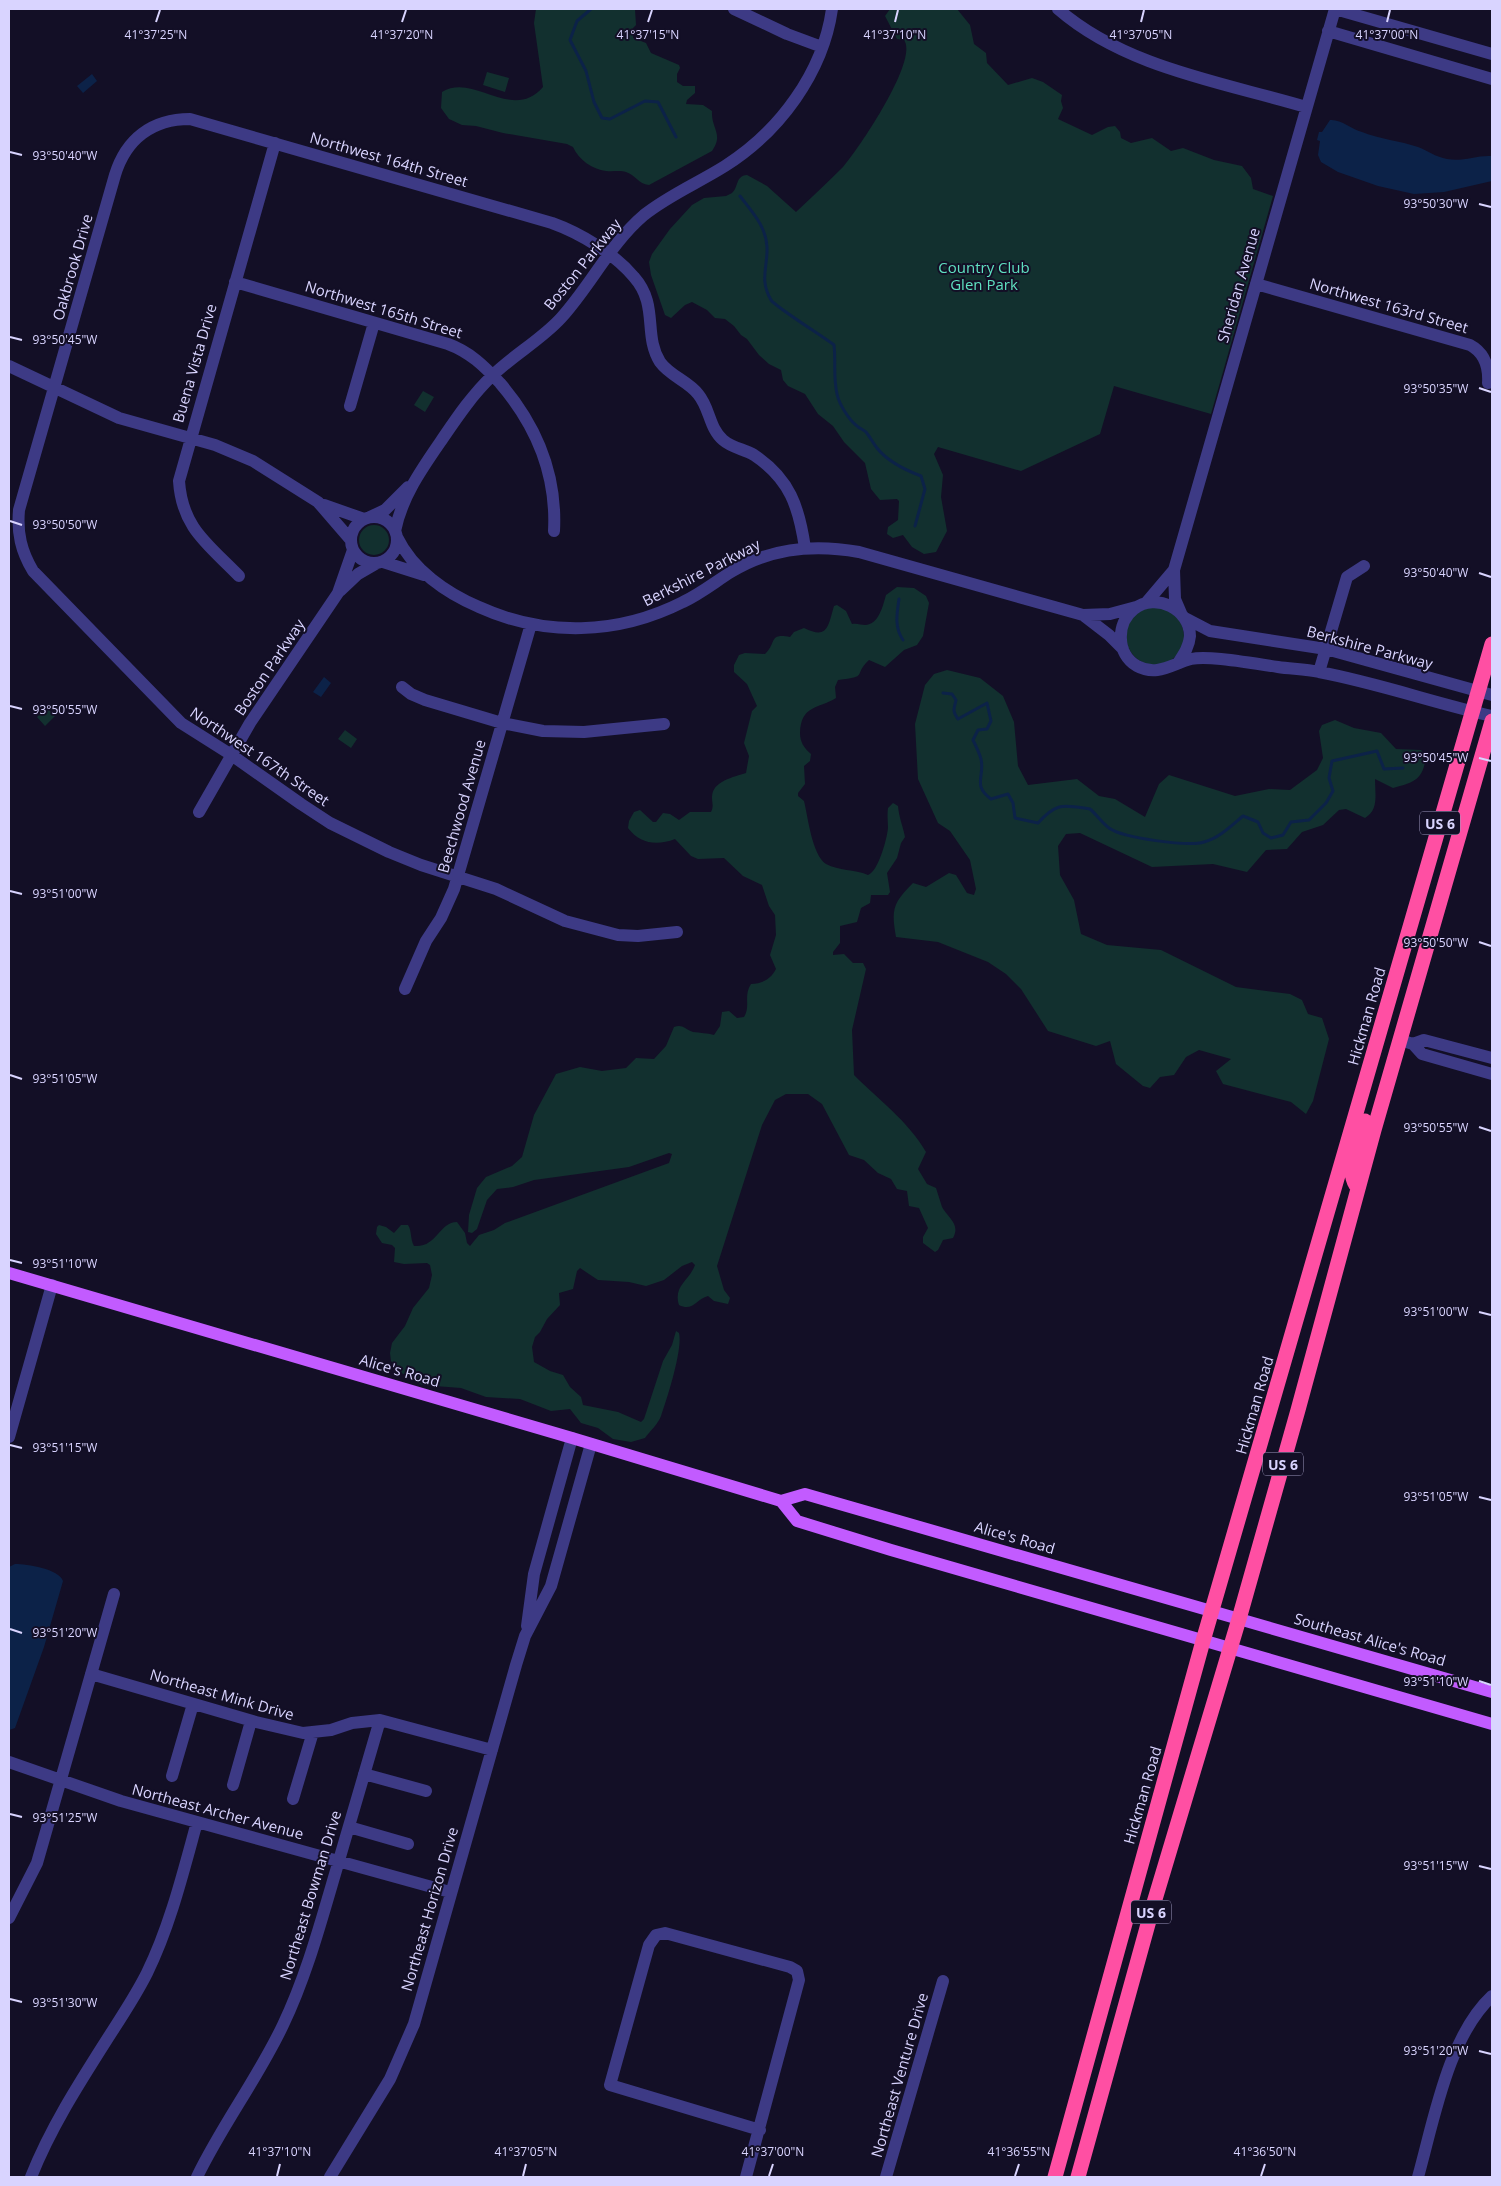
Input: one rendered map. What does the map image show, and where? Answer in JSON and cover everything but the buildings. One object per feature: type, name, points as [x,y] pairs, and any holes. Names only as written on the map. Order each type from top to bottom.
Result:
[{"type":"highway","name":"Hickman Road","points":[[1054,2177],[1212,1611],[1428,866],[1473,712],[1487,694],[1492,644]]},
{"type":"highway","name":"US 6","points":[[1078,2177],[1153,1906],[1239,1619],[1358,1188],[1406,1042],[1492,721]]},
{"type":"highway","points":[[1406,1042],[1393,1035],[1392,1020],[1427,894],[1432,871],[1428,866]]},
{"type":"highway","points":[[1358,1188],[1353,1180],[1352,1166],[1384,1046],[1384,1032],[1381,1029]]},
{"type":"main road","name":"Alice's Road","points":[[9,1273],[572,1438],[781,1502],[805,1494],[1239,1619]]},
{"type":"main road","points":[[781,1502],[797,1521],[1492,1724]]},
{"type":"main road","name":"Southeast Alice's Road","points":[[1239,1619],[1492,1692]]},
{"type":"street","points":[[734,9],[770,27],[822,47]]},
{"type":"street","name":"Boston Parkway","points":[[396,534],[400,511],[414,481],[464,408],[492,375],[560,319],[608,254],[629,230],[671,196],[734,160],[773,127],[802,89],[822,47],[832,9]]},
{"type":"street","points":[[1058,9],[1088,32],[1137,57],[1306,107]]},
{"type":"street","points":[[1335,9],[1492,54]]},
{"type":"street","name":"Sheridan Avenue","points":[[1183,616],[1175,599],[1174,570],[1335,9]]},
{"type":"street","points":[[1328,31],[1492,79]]},
{"type":"street","name":"Northwest 164th Street","points":[[154,126],[171,120],[190,119],[552,223],[574,232],[608,254],[634,276],[643,288],[648,300],[655,352],[663,365],[698,393],[705,404],[711,423],[728,444],[751,454],[767,464],[786,485],[798,510],[805,548]]},
{"type":"street","name":"Oakbrook Drive","points":[[21,546],[18,510],[119,163],[133,141],[154,126]]},
{"type":"street","name":"Buena Vista Drive","points":[[239,576],[198,534],[187,518],[180,500],[179,481],[275,143]]},
{"type":"street","name":"Northwest 165th Street","points":[[235,282],[374,322],[463,350],[473,356],[492,375],[528,420],[545,457],[554,496],[554,531]]},
{"type":"street","name":"Northwest 163rd Street","points":[[1256,284],[1470,345],[1482,354],[1489,369],[1488,383]]},
{"type":"street","points":[[350,406],[374,322]]},
{"type":"street","points":[[9,366],[119,418],[215,445],[253,461],[318,502],[367,518],[382,518],[388,521],[396,534],[395,549],[380,562],[366,562],[356,555],[351,544],[318,502]]},
{"type":"street","name":"Boston Parkway","points":[[367,518],[384,510],[414,481]]},
{"type":"street","points":[[351,544],[354,527],[367,518]]},
{"type":"street","name":"Berkshire Parkway","points":[[396,534],[406,554],[427,576],[474,605],[502,616],[549,627],[589,628],[629,623],[685,602],[750,562],[769,555],[805,548],[839,548],[859,552],[1083,615],[1110,614],[1141,605]]},
{"type":"street","name":"Boston Parkway","points":[[338,593],[351,544]]},
{"type":"street","name":"Northwest 167th Street","points":[[21,546],[27,560],[38,576],[181,724],[230,754],[301,804],[360,839],[413,862],[496,889],[565,921],[598,931],[638,936],[677,932]]},
{"type":"street","name":"Boston Parkway","points":[[199,812],[230,754],[338,593],[358,574],[380,562]]},
{"type":"street","name":"Berkshire Parkway","points":[[380,562],[427,576]]},
{"type":"street","points":[[1319,672],[1347,576],[1364,566]]},
{"type":"street","name":"Sheridan Avenue","points":[[1141,605],[1174,570]]},
{"type":"street","points":[[1178,663],[1187,650],[1190,638],[1183,616],[1167,604],[1156,602],[1141,605],[1129,613],[1122,624],[1120,637],[1124,653],[1135,665],[1146,670],[1155,671],[1170,668],[1178,663],[1193,659],[1208,658],[1319,672],[1492,716]]},
{"type":"street","name":"Berkshire Parkway","points":[[1083,615],[1109,635],[1123,649]]},
{"type":"street","name":"Berkshire Parkway","points":[[1183,616],[1210,631],[1326,649],[1487,694]]},
{"type":"street","name":"Beechwood Avenue","points":[[405,989],[426,941],[447,907],[458,877],[530,624]]},
{"type":"street","points":[[402,687],[417,697],[524,728],[564,732],[605,731],[664,724]]},
{"type":"street","points":[[1406,1042],[1424,1040],[1492,1058]]},
{"type":"street","points":[[1406,1042],[1422,1054],[1492,1074]]},
{"type":"street","points":[[9,1438],[52,1286]]},
{"type":"street","name":"Northeast Horizon Drive","points":[[330,2177],[394,2071],[414,2024],[450,1892],[525,1636],[534,1574],[572,1438]]},
{"type":"street","name":"Northeast Horizon Drive","points":[[525,1636],[551,1586],[591,1444]]},
{"type":"street","points":[[9,1918],[37,1863],[114,1594]]},
{"type":"street","name":"Northeast Mink Drive","points":[[91,1674],[251,1721],[303,1733],[331,1730],[352,1723],[380,1720],[492,1750]]},
{"type":"street","points":[[172,1776],[193,1704]]},
{"type":"street","name":"Northeast Bowman Drive","points":[[197,2177],[283,2025],[314,1947],[380,1720]]},
{"type":"street","points":[[233,1785],[251,1721]]},
{"type":"street","points":[[293,1799],[313,1732]]},
{"type":"street","name":"Northeast Archer Avenue","points":[[9,1762],[121,1801],[450,1892]]},
{"type":"street","points":[[364,1774],[426,1791]]},
{"type":"street","points":[[31,2177],[41,2152],[68,2104],[147,1973],[180,1885],[197,1822]]},
{"type":"street","points":[[349,1826],[408,1844]]},
{"type":"street","points":[[746,2177],[760,2130],[798,1980],[797,1971],[790,1967],[665,1933],[656,1935],[649,1945],[610,2085],[760,2130]]},
{"type":"street","name":"Northeast Venture Drive","points":[[886,2177],[943,1981]]},
{"type":"street","points":[[1418,2177],[1460,2039],[1474,2016],[1492,1996]]},
{"type":"green space","points":[[536,9],[635,9],[636,25],[633,28],[633,38],[646,43],[651,53],[679,65],[677,82],[683,86],[695,86],[695,93],[687,100],[686,104],[703,105],[712,111],[717,140],[712,151],[649,185],[642,183],[626,172],[606,171],[591,166],[582,160],[573,147],[567,144],[503,133],[476,126],[462,125],[449,119],[441,108],[442,92],[454,88],[467,88],[506,99],[519,100],[531,97],[543,87],[534,23]]},
{"type":"green space","name":"Country Club Glen Park","points":[[890,9],[957,9],[970,25],[974,44],[986,53],[987,63],[1008,85],[1032,78],[1043,82],[1062,95],[1063,108],[1058,119],[1092,135],[1108,127],[1115,126],[1120,132],[1121,138],[1131,143],[1152,138],[1171,151],[1183,148],[1214,160],[1242,166],[1251,178],[1253,189],[1273,196],[1211,414],[1114,386],[1100,434],[1021,471],[938,447],[934,454],[943,475],[941,497],[947,531],[936,552],[924,554],[912,547],[903,535],[893,538],[887,534],[888,527],[898,520],[899,501],[897,499],[880,500],[871,489],[865,463],[844,442],[833,426],[818,414],[805,394],[788,386],[783,380],[781,370],[769,364],[759,355],[734,326],[725,319],[715,318],[707,310],[692,302],[685,305],[671,318],[665,315],[651,275],[649,262],[652,254],[670,229],[692,205],[704,198],[726,196],[732,193],[743,176],[747,175],[767,186],[796,212],[843,167],[885,105],[903,66],[906,51],[904,40],[897,39],[885,16]]},
{"type":"green space","points":[[487,72],[509,78],[505,92],[483,85]]},
{"type":"green space","points":[[423,391],[434,397],[425,412],[414,405]]},
{"type":"green space","points":[[374,525],[385,529],[389,540],[385,551],[374,555],[363,551],[359,540],[363,529]]},
{"type":"green space","points":[[897,587],[914,588],[926,596],[929,603],[923,636],[917,645],[904,650],[885,667],[869,660],[857,676],[838,680],[835,687],[836,698],[807,713],[801,724],[800,736],[803,745],[811,754],[810,761],[804,766],[805,784],[798,793],[798,796],[804,801],[814,844],[821,859],[831,866],[868,875],[875,868],[884,847],[888,828],[888,808],[893,803],[898,806],[905,837],[901,843],[897,858],[887,873],[890,892],[888,895],[871,895],[870,903],[861,908],[857,922],[840,926],[840,943],[833,952],[833,955],[844,954],[853,963],[863,963],[866,969],[852,1030],[854,1075],[911,1130],[926,1152],[918,1169],[927,1184],[936,1188],[942,1207],[954,1225],[955,1233],[953,1238],[943,1240],[935,1252],[923,1243],[923,1237],[928,1228],[919,1208],[909,1206],[907,1191],[897,1189],[891,1179],[878,1173],[864,1160],[849,1155],[822,1104],[808,1094],[786,1094],[775,1100],[762,1125],[717,1266],[724,1290],[730,1298],[728,1304],[714,1301],[708,1296],[688,1307],[679,1305],[678,1293],[695,1265],[692,1262],[682,1266],[664,1280],[646,1286],[629,1282],[598,1280],[580,1268],[577,1271],[573,1289],[559,1293],[560,1305],[547,1319],[535,1337],[532,1347],[534,1362],[550,1371],[563,1375],[570,1387],[581,1397],[583,1405],[618,1412],[641,1422],[644,1419],[663,1361],[672,1345],[676,1331],[679,1333],[677,1362],[664,1408],[658,1422],[645,1438],[631,1442],[613,1439],[598,1428],[581,1423],[570,1409],[551,1411],[520,1399],[486,1397],[461,1388],[422,1385],[400,1372],[391,1361],[392,1343],[405,1326],[413,1308],[429,1288],[432,1275],[430,1265],[427,1263],[404,1264],[394,1262],[395,1248],[392,1245],[382,1243],[376,1234],[379,1225],[386,1227],[394,1233],[401,1225],[408,1225],[414,1246],[422,1246],[433,1239],[446,1226],[457,1222],[465,1233],[467,1243],[470,1246],[479,1235],[494,1230],[505,1223],[669,1163],[672,1154],[669,1153],[629,1167],[534,1180],[513,1187],[497,1189],[487,1200],[477,1229],[472,1233],[468,1232],[469,1215],[477,1188],[486,1177],[512,1166],[522,1157],[534,1115],[556,1074],[580,1067],[602,1071],[626,1068],[636,1058],[654,1059],[666,1046],[674,1027],[677,1026],[682,1026],[693,1032],[714,1035],[720,1026],[722,1012],[729,1011],[737,1018],[744,1017],[751,984],[766,980],[774,973],[776,969],[770,955],[776,935],[775,915],[769,906],[762,885],[743,876],[724,858],[698,859],[691,856],[675,839],[655,843],[643,840],[628,828],[629,821],[634,812],[640,810],[653,822],[656,822],[663,813],[670,814],[679,820],[690,812],[711,812],[713,792],[716,787],[724,780],[746,773],[749,756],[744,743],[752,711],[757,706],[747,684],[734,672],[734,665],[739,655],[745,653],[765,654],[778,636],[790,637],[794,632],[804,628],[822,632],[828,625],[834,606],[837,605],[846,611],[852,624],[870,624],[880,614],[886,595]]},
{"type":"green space","points":[[1155,607],[1166,609],[1179,620],[1184,636],[1182,647],[1171,660],[1155,665],[1144,663],[1131,652],[1126,636],[1128,625],[1139,612]]},
{"type":"green space","points":[[947,670],[980,678],[1003,696],[1014,722],[1018,766],[1028,785],[1077,779],[1099,796],[1115,799],[1145,817],[1159,784],[1169,775],[1235,796],[1269,789],[1290,790],[1317,770],[1323,758],[1319,731],[1322,725],[1335,720],[1354,728],[1381,733],[1396,749],[1421,750],[1426,756],[1423,770],[1417,779],[1412,782],[1393,788],[1375,779],[1376,796],[1374,806],[1365,818],[1346,809],[1339,810],[1323,825],[1302,832],[1287,849],[1266,850],[1247,872],[1213,864],[1152,867],[1080,833],[1066,834],[1058,846],[1060,875],[1074,900],[1081,934],[1107,945],[1161,950],[1236,987],[1290,994],[1302,1000],[1308,1014],[1322,1018],[1329,1039],[1313,1101],[1306,1114],[1291,1102],[1223,1084],[1216,1071],[1231,1059],[1199,1050],[1186,1057],[1174,1075],[1160,1077],[1150,1088],[1143,1086],[1116,1064],[1110,1041],[1096,1046],[1048,1031],[1021,989],[1006,974],[988,962],[938,942],[896,937],[895,907],[901,896],[913,883],[926,887],[949,873],[956,875],[967,893],[974,895],[976,889],[970,860],[950,831],[938,823],[918,779],[915,724],[925,685],[934,674]]},
{"type":"green space","points":[[47,708],[55,716],[45,726],[37,717]]},
{"type":"green space","points":[[345,730],[357,739],[351,748],[338,739]]},
{"type":"water","points":[[92,74],[97,81],[83,93],[77,86]]},
{"type":"water","points":[[1330,120],[1338,121],[1358,131],[1418,147],[1447,159],[1459,160],[1492,156],[1492,181],[1444,192],[1414,194],[1378,186],[1338,172],[1321,162],[1318,155],[1320,141],[1317,140],[1319,132],[1322,132]]},
{"type":"water","points":[[324,677],[331,683],[321,697],[313,692]]},
{"type":"water","points":[[15,1564],[49,1570],[56,1573],[63,1581],[44,1647],[15,1728],[9,1730],[9,1567]]},
{"type":"waterway","points":[[591,9],[577,21],[570,40],[586,71],[594,102],[602,118],[610,119],[645,101],[658,102],[676,137]]},
{"type":"waterway","points":[[740,196],[758,220],[764,232],[767,247],[765,286],[771,300],[834,345],[836,388],[838,398],[845,412],[858,427],[866,432],[886,457],[903,468],[921,476],[925,489],[915,526]]},
{"type":"waterway","points":[[899,599],[897,625],[903,640]]},
{"type":"waterway","points":[[943,693],[952,694],[956,700],[954,712],[958,719],[987,703],[991,721],[987,729],[978,730],[973,740],[981,759],[980,780],[982,789],[991,799],[1008,794],[1013,803],[1015,818],[1038,823],[1050,811],[1067,806],[1090,809],[1104,824],[1116,832],[1141,838],[1196,843],[1215,838],[1243,816],[1258,822],[1263,833],[1271,838],[1283,835],[1291,822],[1309,820],[1326,803],[1333,791],[1329,778],[1332,761],[1377,751],[1384,769],[1403,768]]}]
